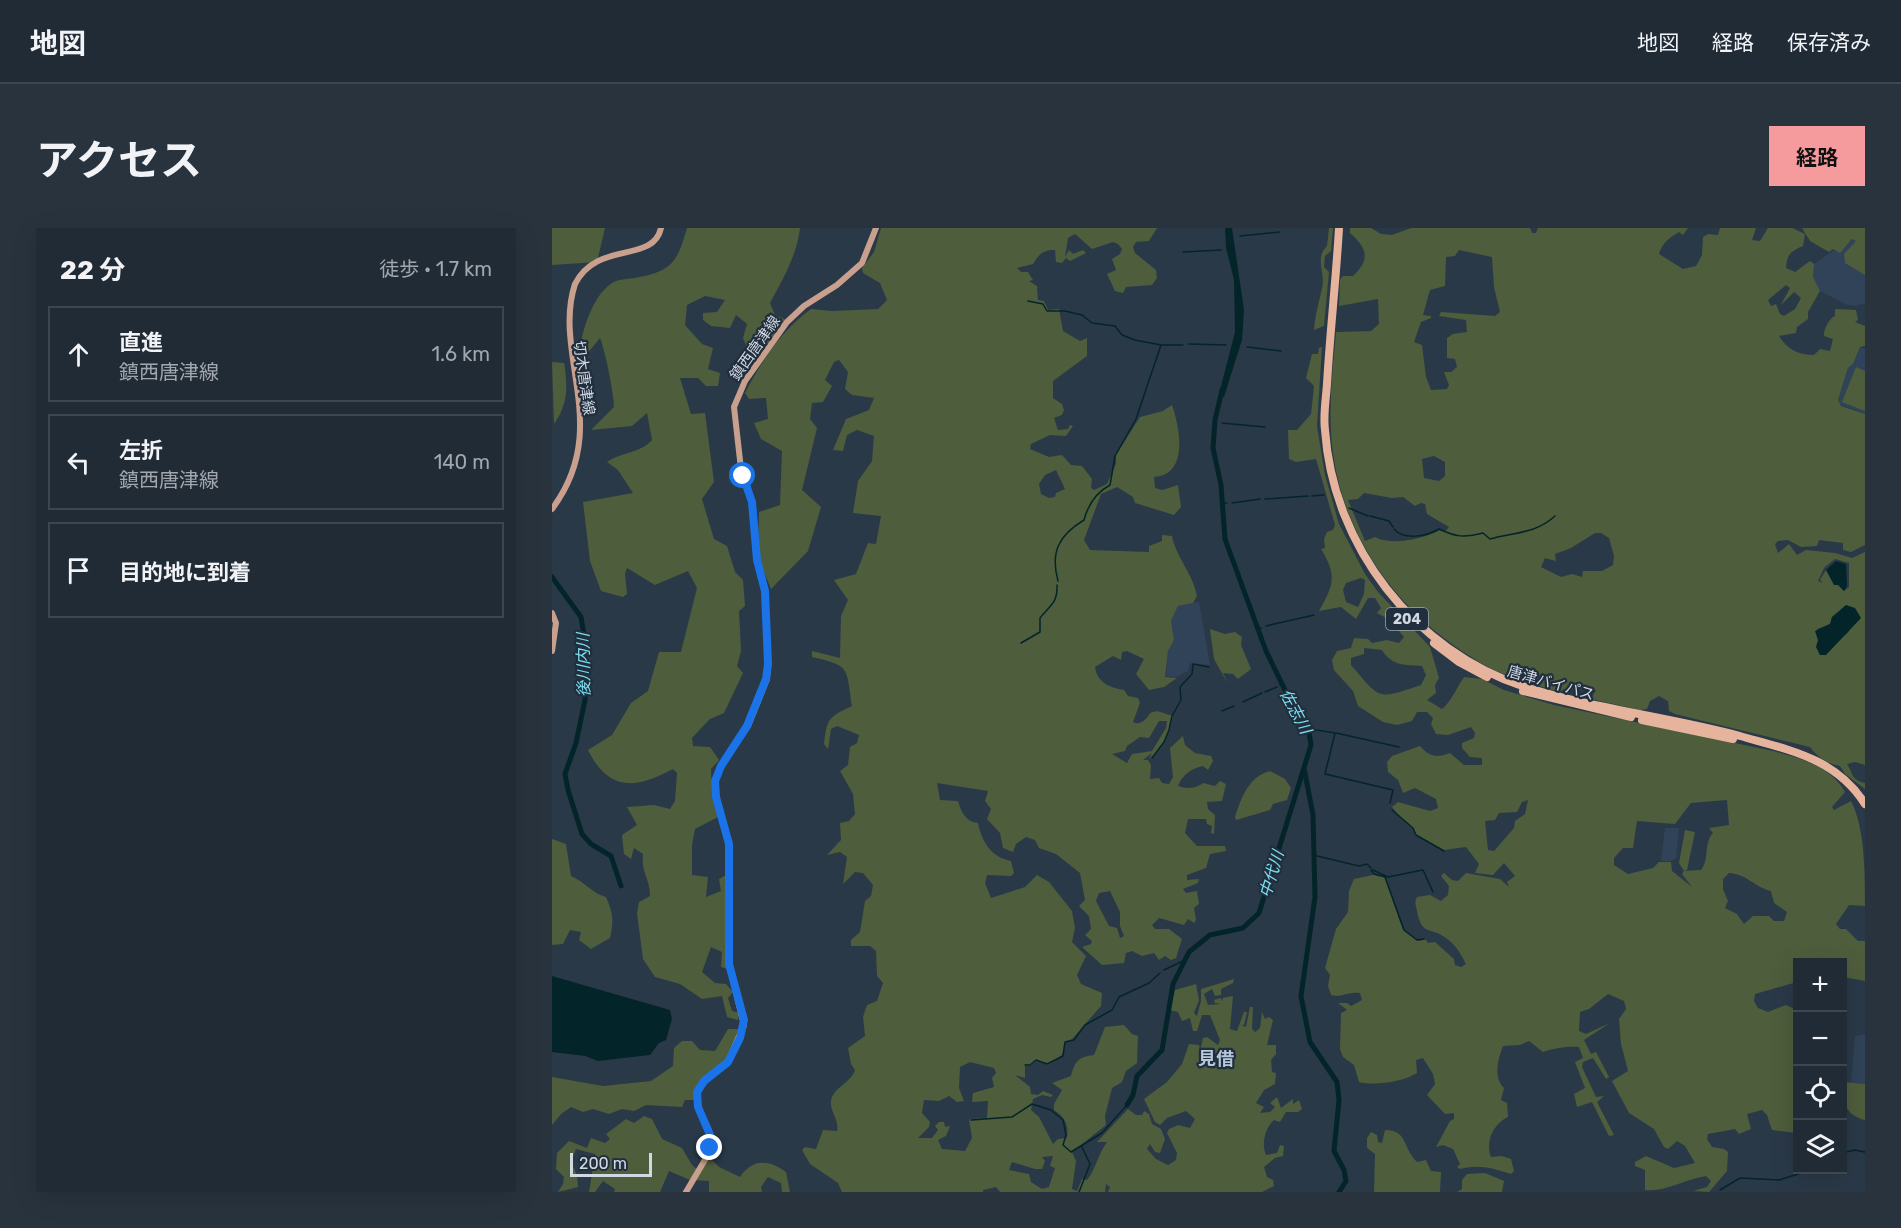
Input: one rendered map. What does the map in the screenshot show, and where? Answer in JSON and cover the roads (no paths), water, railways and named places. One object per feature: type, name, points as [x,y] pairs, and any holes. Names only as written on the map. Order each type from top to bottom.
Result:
[{"type":"highway","name":"唐津バイパス","points":[[1337,228],[1325,412],[1326,443],[1336,486],[1350,526],[1374,574],[1398,603],[1420,625],[1453,651],[1486,671],[1514,683],[1558,696],[1726,732],[1818,760],[1834,769],[1852,786],[1865,804]]},
{"type":"main road","name":"切木唐津線","points":[[552,509],[571,476],[577,441],[578,420],[566,335],[573,289],[584,271],[594,262],[610,255],[650,246],[659,237],[661,228]]},
{"type":"main road","name":"鎮西唐津線","points":[[686,1192],[710,1148],[711,1137],[698,1107],[697,1092],[704,1081],[728,1062],[744,1025],[729,964],[729,844],[716,797],[715,781],[721,766],[747,726],[767,672],[765,591],[757,560],[752,502],[741,469],[734,407],[745,381],[793,315],[837,285],[862,263],[876,228]]},
{"type":"main road","points":[[552,613],[556,623],[552,651]]},
{"type":"waterway","points":[[1240,236],[1280,232]]},
{"type":"waterway","points":[[1183,252],[1221,250]]},
{"type":"waterway","points":[[1028,301],[1043,304],[1047,311],[1065,311],[1082,315],[1092,323],[1115,326],[1122,335],[1135,340],[1161,345],[1183,345]]},
{"type":"waterway","points":[[1189,344],[1226,345]]},
{"type":"waterway","points":[[1058,581],[1055,561],[1059,545],[1068,532],[1084,520],[1097,495],[1110,485],[1115,456],[1136,419],[1161,345]]},
{"type":"waterway","points":[[1247,347],[1281,351]]},
{"type":"waterway","name":"佐志川","points":[[1127,1105],[1133,1095],[1137,1076],[1162,1050],[1173,984],[1189,952],[1210,935],[1243,928],[1259,913],[1311,745],[1308,726],[1287,694],[1266,651],[1225,539],[1221,485],[1213,448],[1215,420],[1222,390]]},
{"type":"waterway","points":[[1222,423],[1265,427]]},
{"type":"waterway","points":[[1312,496],[1324,495]]},
{"type":"waterway","points":[[1265,499],[1308,496]]},
{"type":"waterway","points":[[1232,503],[1260,499]]},
{"type":"waterway","name":"佐志川","points":[[1221,503],[1227,503]]},
{"type":"waterway","points":[[1349,508],[1368,516]]},
{"type":"waterway","points":[[1370,516],[1389,521],[1393,527]]},
{"type":"waterway","points":[[1394,529],[1398,533],[1409,536],[1428,534],[1439,529],[1460,536],[1483,533],[1490,539],[1524,532],[1540,526],[1555,516]]},
{"type":"waterway","name":"後川内川","points":[[552,577],[581,617],[585,641],[585,700],[576,743],[565,774],[568,790],[582,834],[591,844],[611,856],[621,886]]},
{"type":"waterway","points":[[1021,643],[1040,632],[1040,618],[1055,600],[1057,585]]},
{"type":"waterway","points":[[1266,626],[1314,615]]},
{"type":"waterway","points":[[1152,758],[1164,742],[1172,716],[1181,700],[1180,687],[1192,674],[1193,664],[1209,667]]},
{"type":"waterway","points":[[1265,692],[1277,687]]},
{"type":"waterway","points":[[1243,702],[1262,693]]},
{"type":"waterway","points":[[1222,711],[1234,706]]},
{"type":"waterway","points":[[1317,730],[1335,733],[1325,774],[1393,790],[1390,803]]},
{"type":"waterway","points":[[1336,733],[1399,747]]},
{"type":"waterway","name":"佐志川","points":[[1304,768],[1313,815],[1315,897],[1301,996],[1310,1042],[1337,1082],[1339,1100],[1334,1151],[1344,1170],[1346,1181],[1339,1192]]},
{"type":"waterway","points":[[1392,810],[1413,828],[1416,835],[1444,851]]},
{"type":"waterway","points":[[1313,855],[1359,866],[1367,864],[1371,868]]},
{"type":"waterway","points":[[1371,870],[1374,874],[1385,877],[1404,930],[1417,940],[1424,939]]},
{"type":"waterway","points":[[1373,870],[1388,877],[1423,870],[1433,892]]},
{"type":"waterway","points":[[1164,970],[1185,960]]},
{"type":"waterway","points":[[1025,1065],[1030,1065],[1036,1060],[1047,1064],[1063,1056],[1065,1042],[1074,1040],[1085,1025],[1112,1010],[1119,997],[1149,983],[1160,973]]},
{"type":"waterway","points":[[971,1120],[1012,1117],[1032,1104],[1051,1110],[1063,1120],[1066,1135],[1063,1145],[1071,1152],[1102,1133],[1127,1105]]},
{"type":"waterway","points":[[1079,1192],[1090,1164],[1082,1147]]},
{"type":"waterway","points":[[1847,1152],[1855,1150],[1865,1152]]},
{"type":"waterway","points":[[1720,1190],[1740,1178],[1779,1180],[1798,1174]]},
{"type":"district","name":"見借","points":[[1216,1059]]},
{"type":"water label","name":"中代川","points":[[1271,874]]}]
